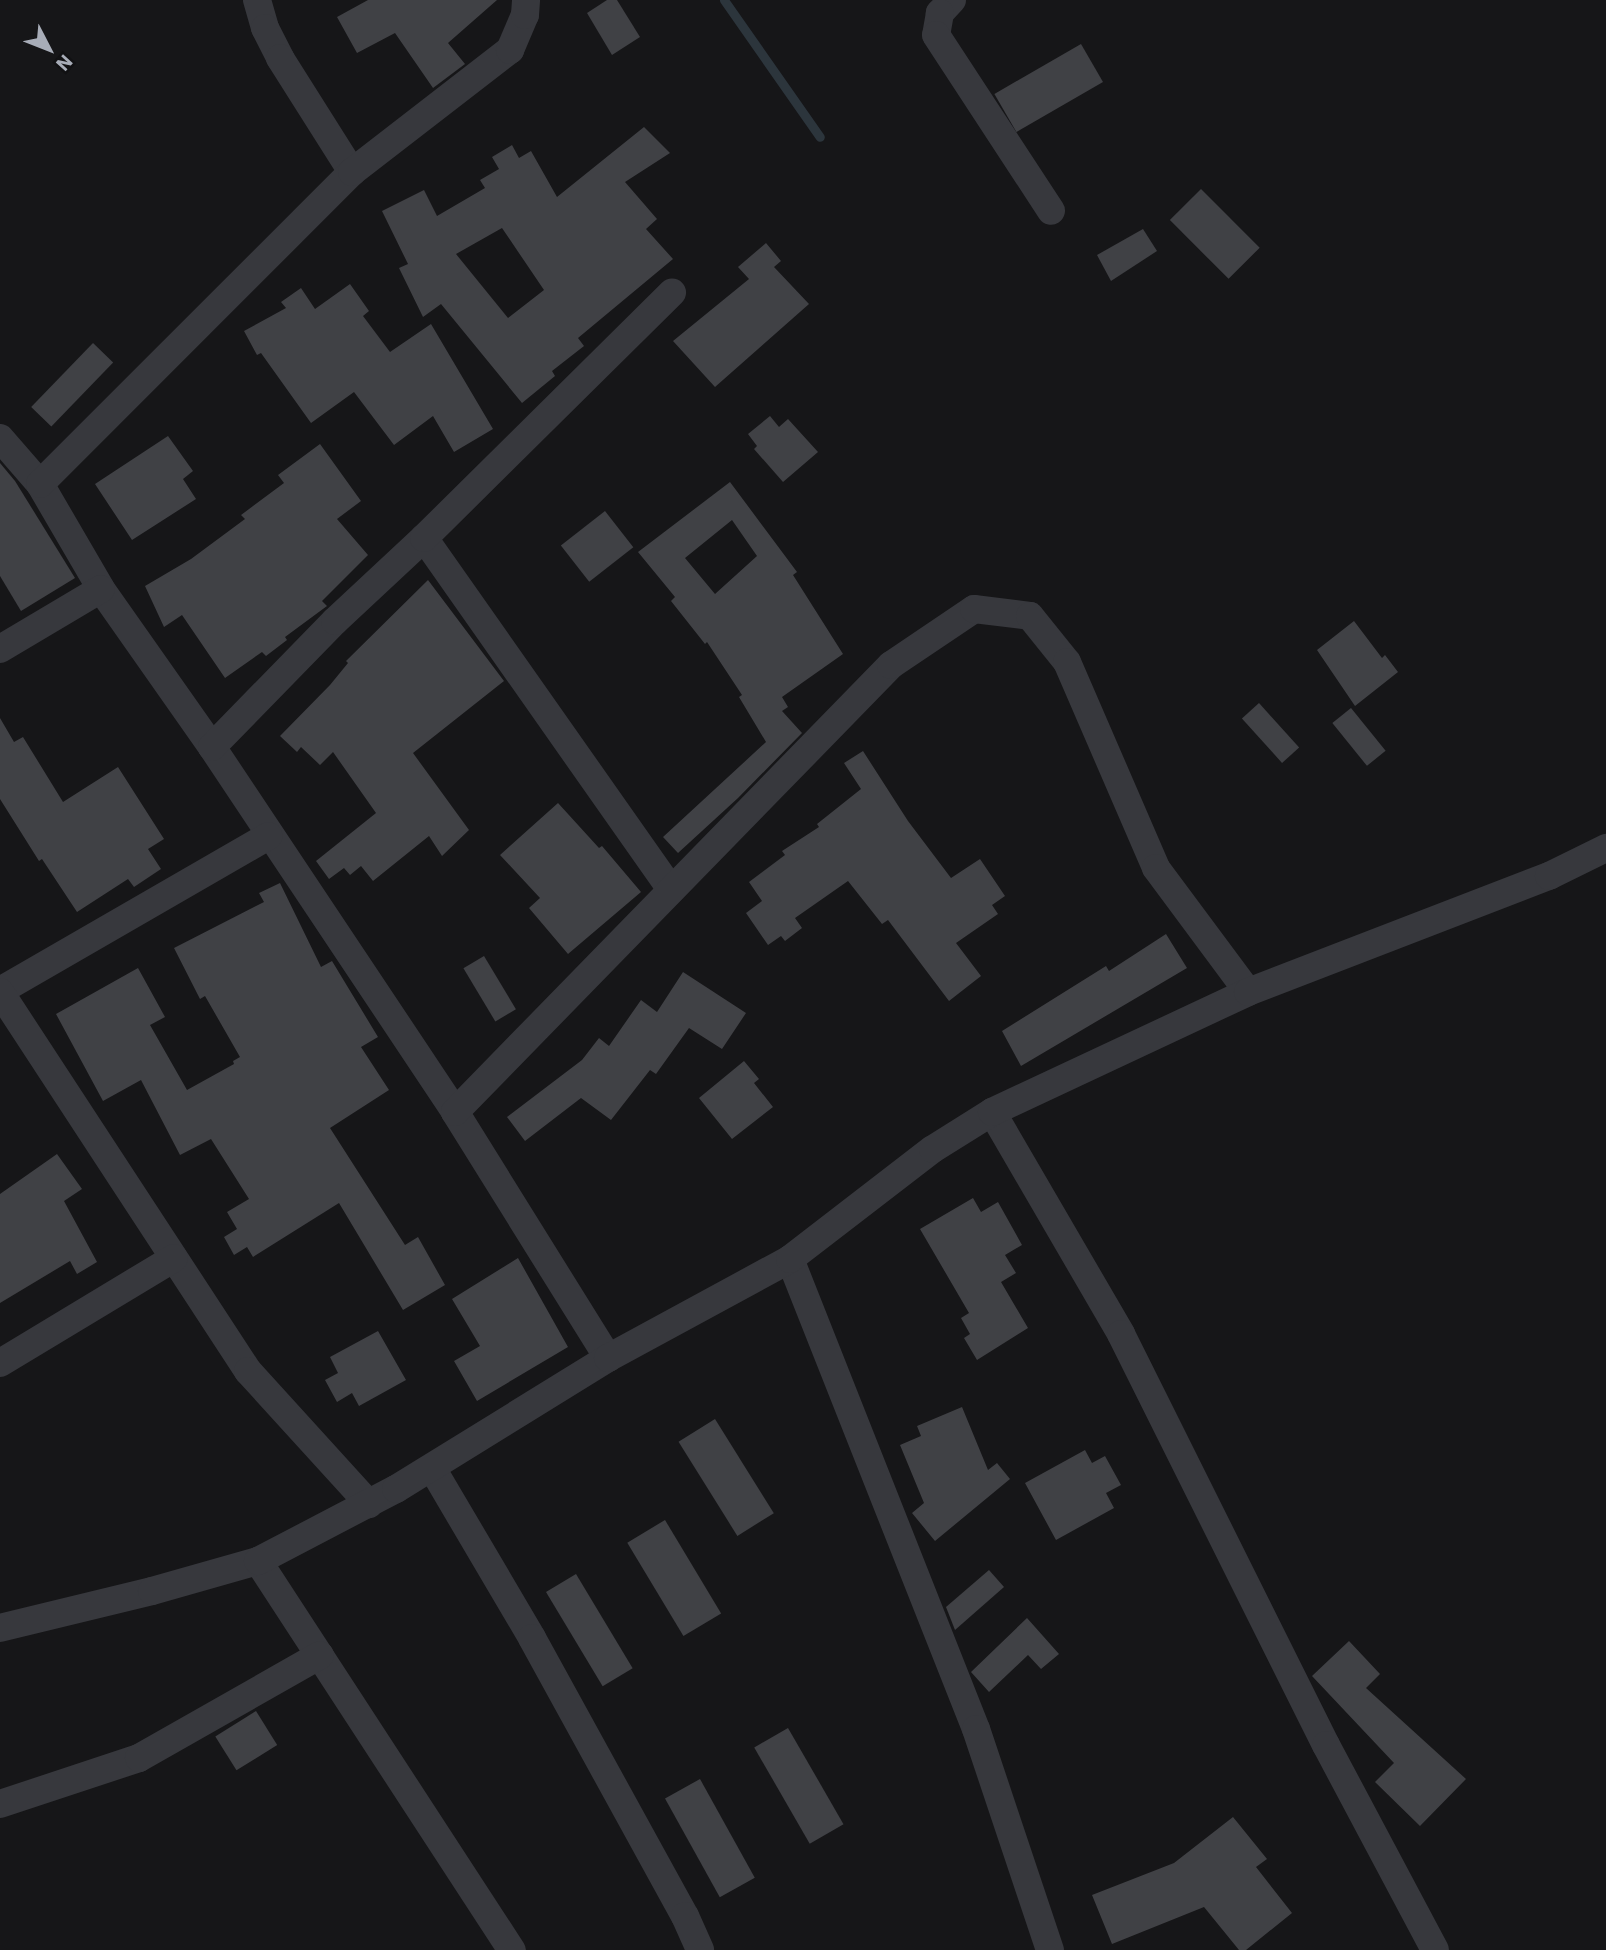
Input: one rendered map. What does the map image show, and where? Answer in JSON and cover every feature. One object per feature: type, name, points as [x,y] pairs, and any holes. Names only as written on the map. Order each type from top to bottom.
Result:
[{"type":"street","points":[[257,0],[265,28],[280,58],[352,172]]},
{"type":"street","points":[[40,484],[352,172],[510,50],[525,15],[526,0]]},
{"type":"street","points":[[952,0],[940,13],[936,34],[1051,211]]},
{"type":"street","points":[[212,747],[335,621],[424,538],[672,293]]},
{"type":"street","points":[[0,438],[40,484],[102,589],[212,747],[455,1112],[608,1357]]},
{"type":"street","points":[[424,538],[671,890]]},
{"type":"street","points":[[0,649],[102,589]]},
{"type":"street","points":[[455,1112],[891,665],[974,609],[1030,616],[1067,662],[1156,868],[1248,992]]},
{"type":"street","points":[[269,836],[0,992],[248,1371],[369,1504]]},
{"type":"street","points":[[0,1628],[152,1591],[258,1561],[369,1504],[432,1468],[608,1357],[790,1259],[933,1149],[992,1112],[1248,992],[1549,876],[1606,848]]},
{"type":"street","points":[[992,1112],[1121,1334],[1326,1745],[1435,1950]]},
{"type":"street","points":[[0,1363],[174,1258]]},
{"type":"street","points":[[790,1259],[976,1730],[1050,1950]]},
{"type":"street","points":[[432,1468],[532,1638],[685,1916],[700,1950]]},
{"type":"street","points":[[258,1561],[512,1950]]},
{"type":"street","points":[[0,1804],[139,1758],[320,1655]]},
{"type":"building","points":[[368,0],[497,0],[448,43],[465,64],[433,88],[395,33],[357,53],[337,17]]},
{"type":"building","points":[[607,0],[617,0],[640,37],[612,55],[587,13]]},
{"type":"building","points":[[1081,44],[1103,82],[1016,132],[994,94]]},
{"type":"building","points":[[644,127],[670,153],[625,182],[657,219],[646,229],[673,259],[578,338],[584,346],[552,371],[555,376],[522,403],[441,304],[423,317],[399,268],[408,264],[382,211],[424,190],[437,216],[485,188],[480,180],[499,169],[492,157],[512,145],[519,158],[531,151],[557,197]],"holes":[[[502,228],[544,290],[508,318],[456,254]]]},
{"type":"building","points":[[1201,189],[1260,248],[1229,279],[1170,220]]},
{"type":"building","points":[[1143,229],[1157,251],[1111,281],[1097,255]]},
{"type":"building","points":[[766,243],[781,261],[774,267],[809,304],[715,387],[673,341],[749,279],[738,267]]},
{"type":"building","points":[[350,284],[369,311],[363,316],[390,352],[431,324],[493,429],[454,452],[433,416],[394,445],[354,392],[311,423],[261,353],[257,355],[244,331],[286,308],[281,302],[301,288],[315,309]]},
{"type":"building","points":[[93,343],[113,362],[51,426],[31,407]]},
{"type":"building","points":[[770,416],[779,427],[788,419],[818,452],[783,482],[754,449],[757,446],[748,434]]},
{"type":"building","points":[[168,436],[193,471],[183,479],[196,499],[132,540],[95,484]]},
{"type":"building","points":[[320,444],[361,501],[337,519],[368,555],[322,601],[327,606],[285,637],[287,640],[266,656],[262,652],[225,678],[182,615],[164,627],[145,586],[191,559],[245,519],[241,515],[284,483],[278,475]]},
{"type":"building","points":[[0,463],[15,481],[75,578],[21,611],[0,576]]},
{"type":"building","points":[[730,482],[797,572],[793,575],[843,654],[782,697],[788,707],[782,711],[802,733],[738,798],[678,853],[663,837],[766,742],[739,697],[742,695],[707,642],[705,644],[671,601],[675,597],[638,552]],"holes":[[[732,520],[757,556],[715,594],[685,558]]]},
{"type":"building","points":[[605,511],[633,547],[589,582],[561,545]]},
{"type":"building","points":[[428,580],[504,681],[413,753],[469,830],[442,856],[429,836],[373,881],[361,866],[350,875],[344,868],[329,879],[316,861],[376,813],[333,752],[320,765],[301,747],[297,752],[280,736],[330,685],[348,663],[346,661]]},
{"type":"building","points":[[1354,621],[1382,658],[1385,655],[1398,672],[1355,706],[1317,650]]},
{"type":"building","points":[[1259,703],[1299,748],[1282,763],[1242,718]]},
{"type":"building","points":[[1351,708],[1386,751],[1367,766],[1332,723]]},
{"type":"building","points":[[0,718],[14,742],[23,737],[63,802],[118,767],[164,839],[148,849],[161,869],[134,887],[128,879],[77,912],[42,859],[39,861],[0,799]]},
{"type":"building","points":[[863,751],[908,821],[951,878],[980,859],[1005,896],[992,905],[998,914],[956,943],[981,976],[949,1001],[888,920],[882,924],[848,881],[795,918],[802,928],[785,941],[781,936],[768,945],[746,913],[762,901],[749,882],[785,855],[782,851],[819,827],[817,824],[861,789],[844,763]]},
{"type":"building","points":[[558,803],[599,848],[602,846],[641,892],[568,954],[529,908],[540,898],[500,855]]},
{"type":"building","points":[[280,883],[321,967],[332,961],[378,1037],[361,1047],[389,1090],[330,1128],[405,1245],[418,1237],[445,1285],[403,1310],[339,1203],[253,1257],[247,1247],[234,1255],[224,1237],[237,1229],[227,1212],[249,1199],[211,1139],[180,1155],[141,1080],[103,1101],[56,1014],[138,968],[165,1017],[150,1025],[187,1090],[234,1064],[233,1061],[240,1057],[205,996],[200,999],[174,948],[264,902],[259,893]]},
{"type":"building","points":[[1166,934],[1187,968],[1021,1066],[1002,1031],[1106,966],[1109,971]]},
{"type":"building","points":[[484,956],[516,1009],[495,1022],[463,968]]},
{"type":"building","points":[[683,972],[746,1013],[722,1049],[689,1028],[656,1074],[650,1070],[611,1120],[581,1098],[525,1141],[507,1117],[582,1060],[599,1038],[609,1046],[641,1000],[657,1012]]},
{"type":"building","points":[[744,1061],[759,1079],[754,1083],[773,1107],[732,1139],[699,1098]]},
{"type":"building","points":[[57,1154],[82,1189],[64,1201],[97,1262],[77,1274],[70,1261],[0,1303],[0,1194]]},
{"type":"building","points":[[973,1198],[981,1212],[998,1202],[1022,1245],[1005,1255],[1016,1273],[1001,1282],[1028,1328],[977,1360],[964,1338],[970,1334],[961,1318],[969,1313],[920,1229]]},
{"type":"building","points":[[518,1258],[568,1347],[477,1401],[454,1361],[480,1346],[452,1299]]},
{"type":"building","points":[[378,1331],[406,1380],[359,1406],[352,1393],[337,1402],[325,1380],[338,1373],[330,1357]]},
{"type":"building","points":[[962,1407],[988,1470],[997,1463],[1010,1479],[935,1541],[912,1513],[924,1503],[900,1445],[921,1436],[917,1426]]},
{"type":"building","points":[[715,1419],[774,1513],[737,1536],[679,1442]]},
{"type":"building","points":[[1085,1450],[1092,1463],[1105,1456],[1121,1485],[1106,1493],[1114,1508],[1056,1540],[1025,1483]]},
{"type":"building","points":[[665,1520],[721,1613],[683,1636],[627,1543]]},
{"type":"building","points":[[989,1570],[1004,1587],[955,1630],[946,1607]]},
{"type":"building","points":[[576,1574],[633,1668],[603,1686],[546,1592]]},
{"type":"building","points":[[1027,1618],[1059,1654],[1041,1669],[1028,1655],[989,1692],[971,1672]]},
{"type":"building","points":[[1349,1641],[1380,1674],[1366,1688],[1466,1779],[1420,1826],[1375,1782],[1394,1763],[1312,1676]]},
{"type":"building","points":[[256,1711],[277,1745],[236,1770],[215,1736]]},
{"type":"building","points":[[788,1728],[844,1824],[810,1844],[754,1747]]},
{"type":"building","points":[[700,1779],[755,1878],[720,1897],[665,1798]]},
{"type":"building","points":[[1233,1817],[1267,1859],[1256,1867],[1292,1913],[1246,1950],[1239,1950],[1204,1907],[1112,1944],[1092,1895],[1174,1863]]},
{"type":"waterway","points":[[724,0],[820,137]]}]
